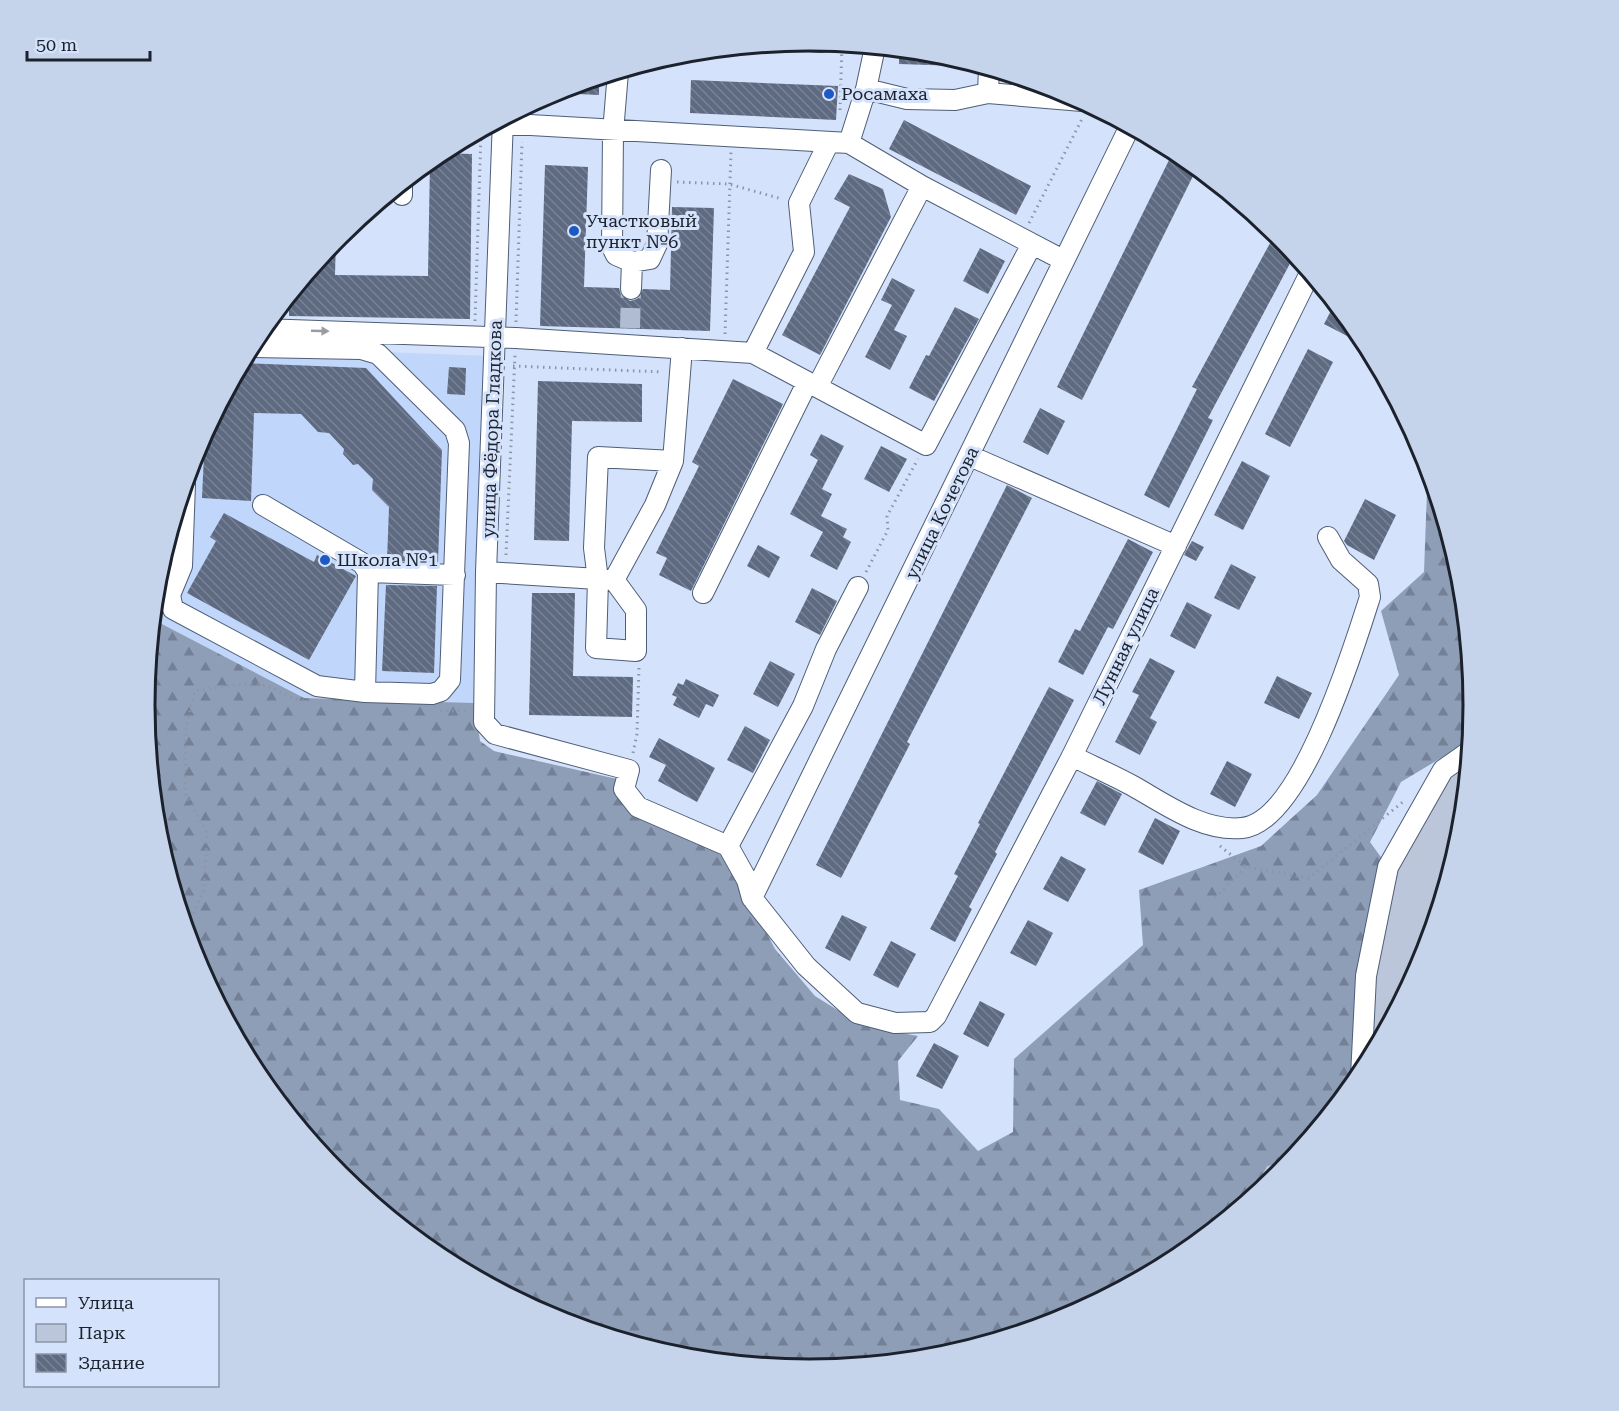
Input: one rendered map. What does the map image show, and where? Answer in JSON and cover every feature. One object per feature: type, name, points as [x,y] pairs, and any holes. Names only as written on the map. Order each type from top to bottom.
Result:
[{"type":"street","points":[[849,143],[866,89],[873,54]]},
{"type":"street","points":[[988,76],[988,93]]},
{"type":"street","points":[[617,80],[613,132],[612,247],[616,255],[632,262],[650,259],[657,244],[661,176]]},
{"type":"street","points":[[866,89],[907,99],[955,100],[988,93],[1072,106]]},
{"type":"street","points":[[510,123],[613,132],[849,143],[922,186],[1063,260]]},
{"type":"street","name":"улица Фёдора Гладкова","points":[[500,129],[495,337],[496,572],[483,710],[484,722],[495,734],[629,770]]},
{"type":"street","name":"улица Кочетова","points":[[752,898],[1126,133]]},
{"type":"street","points":[[753,353],[804,252],[799,203],[829,142]]},
{"type":"street","points":[[703,593],[812,385],[922,186]]},
{"type":"street","points":[[274,329],[495,337],[629,337],[682,348],[753,353],[926,445],[1027,241]]},
{"type":"street","points":[[631,289],[632,262]]},
{"type":"street","name":"Лунная улица","points":[[752,898],[806,966],[857,1013],[895,1023],[916,1024],[930,1022],[936,1016],[1072,756],[1307,280]]},
{"type":"street","points":[[184,514],[182,566],[170,595],[173,609],[317,687],[421,695],[441,691],[447,686],[452,671],[455,575],[459,442],[455,430],[378,354],[361,349],[262,347]]},
{"type":"street","points":[[673,461],[598,457],[594,548],[606,580],[636,610],[636,651],[596,648],[606,580],[655,506],[673,461],[682,348]]},
{"type":"street","points":[[970,456],[1176,546]]},
{"type":"street","points":[[263,504],[362,563],[368,572],[365,692]]},
{"type":"street","points":[[1072,756],[1180,813],[1218,826],[1242,828],[1260,823],[1278,806],[1318,739],[1370,597],[1368,584],[1341,560],[1328,537]]},
{"type":"street","points":[[368,572],[455,575]]},
{"type":"street","points":[[496,572],[606,580]]},
{"type":"street","points":[[728,846],[803,706],[826,649],[858,586]]},
{"type":"street","points":[[1362,1056],[1366,976],[1388,867],[1443,770],[1462,757]]},
{"type":"street","points":[[629,770],[624,789],[638,807],[728,846],[747,880],[752,898]]},
{"type":"path","points":[[842,52],[840,109],[849,143]]},
{"type":"path","points":[[1027,241],[1082,111]]},
{"type":"path","points":[[516,332],[523,125]]},
{"type":"path","points":[[724,351],[731,137]]},
{"type":"path","points":[[475,330],[481,140]]},
{"type":"path","points":[[661,176],[729,184],[799,203]]},
{"type":"path","points":[[496,572],[516,345]]},
{"type":"path","points":[[502,365],[680,373]]},
{"type":"path","points":[[858,586],[888,530],[887,516],[926,445]]},
{"type":"path","points":[[629,770],[637,734],[640,672],[636,651]]},
{"type":"path","points":[[191,919],[204,890],[207,833],[185,793],[186,727],[195,691],[232,686],[266,686],[288,698],[310,702]]},
{"type":"path","points":[[431,711],[483,710]]},
{"type":"path","points":[[1213,840],[1246,867],[1309,878],[1407,799]]},
{"type":"path","points":[[1215,898],[1246,867]]},
{"type":"shaded area","name":"Школа №1","points":[[262,347],[490,356],[475,703],[304,698],[161,623],[177,536],[205,455],[222,416]]},
{"type":"shaded area","name":"Школа №1","points":[[157,654],[155,717],[156,663]]},
{"type":"green space","points":[[1427,490],[1442,536],[1458,620],[1463,663],[1463,745],[1401,782],[1370,842],[1388,867],[1364,1052],[1329,1104],[1302,1137],[1275,1165],[1267,1166],[1260,1179],[1241,1198],[1208,1225],[1173,1250],[1099,1293],[1020,1325],[979,1338],[895,1354],[852,1359],[767,1359],[724,1354],[640,1338],[599,1325],[520,1293],[482,1272],[446,1250],[378,1198],[317,1137],[290,1104],[265,1069],[222,995],[190,916],[177,875],[161,791],[156,748],[157,654],[161,623],[304,698],[475,703],[480,741],[494,751],[617,779],[628,811],[723,850],[775,949],[815,996],[863,1026],[918,1036],[898,1061],[900,1100],[939,1109],[978,1151],[1013,1132],[1014,1059],[1143,945],[1139,890],[1261,846],[1317,795],[1399,675],[1381,611],[1424,572]]},
{"type":"green space","points":[[1462,757],[1451,833],[1442,875],[1414,956],[1397,995],[1365,1051],[1388,867],[1443,770]]},
{"type":"green space","points":[[1276,1164],[1260,1180],[1267,1165]]},
{"type":"building","points":[[899,58],[944,65],[899,64]]},
{"type":"building","points":[[691,80],[838,86],[836,120],[690,113]]},
{"type":"building","points":[[599,86],[599,95],[578,94]]},
{"type":"building","points":[[904,120],[1031,186],[1016,215],[889,149]]},
{"type":"building","points":[[458,154],[472,154],[470,319],[289,316],[290,307],[336,255],[335,275],[428,276],[430,173]]},
{"type":"building","points":[[1170,159],[1193,175],[1082,400],[1057,387]]},
{"type":"building","points":[[545,165],[588,167],[584,287],[619,288],[621,295],[630,301],[637,299],[643,289],[670,290],[672,207],[714,208],[710,331],[540,326]]},
{"type":"building","points":[[849,174],[883,189],[891,217],[820,355],[782,335],[850,207],[834,199]]},
{"type":"building","points":[[1271,242],[1291,262],[1208,418],[1213,420],[1169,508],[1144,495],[1197,389],[1192,387]]},
{"type":"building","points":[[980,248],[1005,261],[988,294],[963,281]]},
{"type":"building","points":[[892,278],[915,290],[894,330],[907,336],[890,370],[865,357],[892,305],[881,300]]},
{"type":"building","points":[[955,307],[979,319],[934,401],[909,388]]},
{"type":"building","points":[[1331,310],[1349,337],[1324,324]]},
{"type":"building","points":[[1308,349],[1333,362],[1290,447],[1265,434]]},
{"type":"building","points":[[252,363],[366,368],[442,450],[438,562],[387,561],[389,507],[372,490],[373,479],[358,464],[353,465],[343,454],[344,449],[329,433],[318,432],[301,414],[254,413],[251,501],[202,498],[204,458],[222,416]]},
{"type":"building","points":[[449,367],[466,368],[465,395],[447,394]]},
{"type":"building","points":[[733,379],[783,404],[691,591],[659,575],[667,558],[656,553],[699,466],[692,462]]},
{"type":"building","points":[[538,381],[642,384],[642,422],[572,421],[569,541],[534,540]]},
{"type":"building","points":[[1040,408],[1065,421],[1048,455],[1023,442]]},
{"type":"building","points":[[821,434],[844,446],[822,489],[832,494],[821,516],[847,529],[843,537],[851,542],[837,570],[810,556],[823,532],[790,514],[818,460],[810,455]]},
{"type":"building","points":[[881,446],[907,459],[889,492],[864,479]]},
{"type":"building","points":[[1242,461],[1270,476],[1243,530],[1214,515]]},
{"type":"building","points":[[1007,485],[1032,498],[907,742],[910,744],[841,878],[816,865]]},
{"type":"building","points":[[1365,499],[1396,515],[1374,560],[1344,541]]},
{"type":"building","points":[[224,513],[314,562],[317,555],[356,576],[309,660],[187,593],[216,541],[210,537]]},
{"type":"building","points":[[1128,539],[1153,552],[1113,629],[1108,627],[1083,675],[1058,662],[1075,629],[1080,631]]},
{"type":"building","points":[[1192,541],[1204,547],[1196,561],[1184,555]]},
{"type":"building","points":[[758,545],[780,557],[769,578],[747,566]]},
{"type":"building","points":[[1231,564],[1256,577],[1239,610],[1214,598]]},
{"type":"building","points":[[386,585],[437,586],[434,673],[382,671]]},
{"type":"building","points":[[812,588],[837,601],[820,635],[795,622]]},
{"type":"building","points":[[532,593],[575,593],[573,676],[633,677],[632,717],[529,715]]},
{"type":"building","points":[[1187,602],[1212,615],[1195,649],[1170,636]]},
{"type":"building","points":[[1150,658],[1175,671],[1150,718],[1157,722],[1140,755],[1115,742],[1139,695],[1132,692]]},
{"type":"building","points":[[770,661],[795,674],[778,707],[753,694]]},
{"type":"building","points":[[1277,676],[1312,693],[1299,719],[1264,703]]},
{"type":"building","points":[[686,679],[719,695],[713,707],[706,704],[699,718],[673,705],[677,697],[672,695],[678,683],[683,685]]},
{"type":"building","points":[[1049,687],[1074,700],[995,852],[997,854],[969,907],[972,909],[955,942],[930,929],[958,876],[954,874],[980,824],[978,823]]},
{"type":"building","points":[[745,726],[770,740],[753,773],[727,760]]},
{"type":"building","points":[[659,738],[715,768],[697,802],[658,781],[666,765],[649,757]]},
{"type":"building","points":[[1227,761],[1252,774],[1235,807],[1210,794]]},
{"type":"building","points":[[1097,781],[1122,794],[1105,826],[1080,813]]},
{"type":"building","points":[[1155,818],[1180,831],[1163,865],[1138,852]]},
{"type":"building","points":[[1061,856],[1086,869],[1068,902],[1043,889]]},
{"type":"building","points":[[842,915],[867,927],[850,961],[825,948]]},
{"type":"building","points":[[1028,920],[1053,933],[1036,966],[1010,953]]},
{"type":"building","points":[[891,941],[916,954],[898,988],[873,975]]},
{"type":"building","points":[[980,1001],[1005,1014],[988,1047],[963,1034]]},
{"type":"building","points":[[934,1043],[959,1056],[942,1089],[916,1076]]},
{"type":"tunnel","points":[[630,328],[631,289]]},
{"type":"place","name":"Росамаха","points":[[829,94]]},
{"type":"place","name":"Участковый пункт №6","points":[[574,231]]},
{"type":"place","name":"Школа №1","points":[[325,560]]}]
